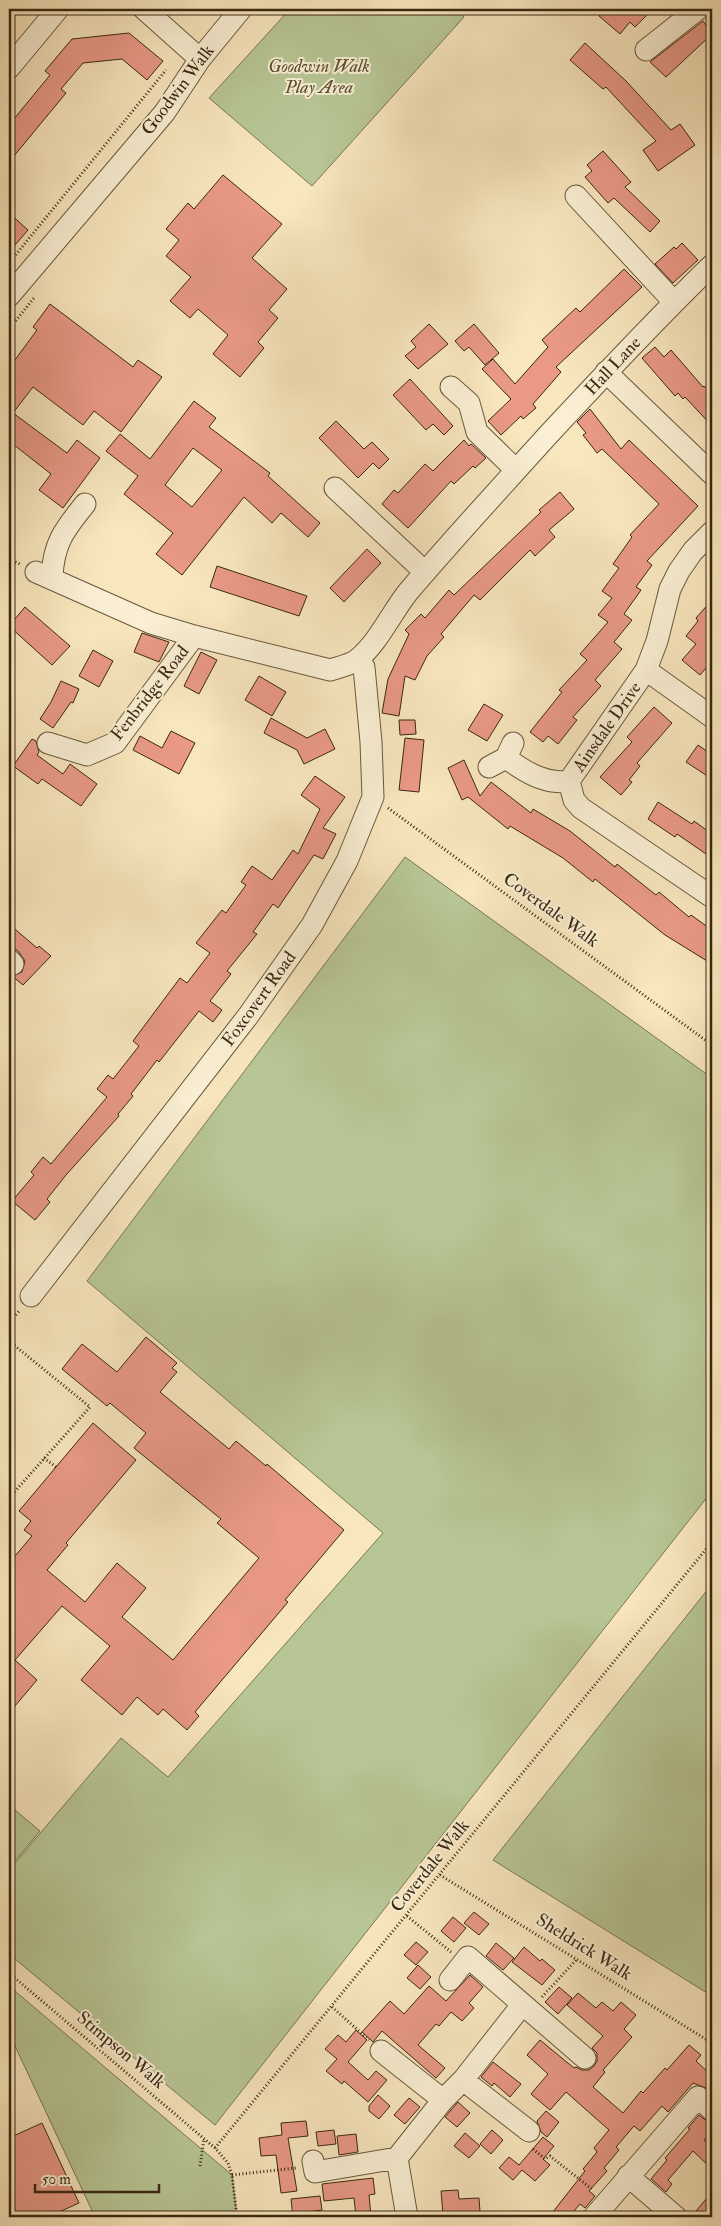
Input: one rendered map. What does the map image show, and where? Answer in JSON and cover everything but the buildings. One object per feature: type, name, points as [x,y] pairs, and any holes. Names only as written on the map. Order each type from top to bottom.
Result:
[{"type":"street","points":[[9,68],[58,9]]},
{"type":"street","points":[[144,9],[200,59]]},
{"type":"street","name":"Goodwin Walk","points":[[9,296],[165,112],[200,59],[241,9]]},
{"type":"street","points":[[646,50],[686,12]]},
{"type":"street","points":[[576,196],[674,302]]},
{"type":"street","name":"Hall Lane","points":[[358,659],[425,572],[516,470],[606,372],[712,265]]},
{"type":"street","points":[[606,372],[712,474]]},
{"type":"street","points":[[451,387],[469,403],[477,432],[516,470]]},
{"type":"street","points":[[335,488],[425,572]]},
{"type":"street","name":"Fenbridge Road","points":[[84,504],[68,526],[44,575],[151,622],[194,636],[330,670],[358,659]]},
{"type":"street","name":"Ainsdale Drive","points":[[712,532],[678,571],[670,588],[657,641],[646,670],[569,781],[574,800],[581,808],[712,897]]},
{"type":"street","name":"Fenbridge Road","points":[[48,743],[87,755],[115,743],[194,636]]},
{"type":"street","name":"Foxcovert Road","points":[[31,1296],[248,1016],[312,925],[347,861],[373,797],[371,742],[364,667],[358,659]]},
{"type":"street","points":[[646,670],[712,717]]},
{"type":"street","points":[[503,756],[521,769],[546,780],[556,783],[569,781]]},
{"type":"street","points":[[450,1980],[468,1958],[585,2058]]},
{"type":"street","points":[[313,2161],[315,2172],[396,2158],[443,2100],[463,2080],[525,2008]]},
{"type":"street","points":[[381,2050],[443,2100]]},
{"type":"street","points":[[463,2080],[529,2131]]},
{"type":"street","points":[[600,2209],[698,2097],[712,2110]]},
{"type":"street","points":[[396,2158],[407,2217]]},
{"type":"street","points":[[628,2176],[676,2217]]},
{"type":"path","points":[[9,263],[166,70]]},
{"type":"path","points":[[9,255],[12,258]]},
{"type":"path","name":"Coverdale Walk","points":[[373,797],[712,1045]]},
{"type":"path","points":[[9,1341],[90,1407],[9,1498]]},
{"type":"path","points":[[44,1458],[56,1467]]},
{"type":"path","name":"Coverdale Walk","points":[[215,2148],[712,1542]]},
{"type":"path","name":"Sheldrick Walk","points":[[440,1875],[712,2043]]},
{"type":"path","points":[[407,1916],[464,1963]]},
{"type":"path","points":[[525,2008],[577,1959]]},
{"type":"path","name":"Stimpson Walk","points":[[9,1973],[215,2148]]},
{"type":"path","points":[[332,2007],[381,2050]]},
{"type":"path","points":[[529,2131],[528,2145],[545,2159],[550,2156],[600,2209]]},
{"type":"path","points":[[200,2166],[204,2139]]},
{"type":"path","points":[[215,2148],[228,2164],[232,2175],[237,2217]]},
{"type":"path","points":[[232,2175],[278,2170]]},
{"type":"green space","name":"Goodwin Walk Play Area","points":[[290,9],[455,9],[464,17],[312,186],[209,98]]},
{"type":"green space","points":[[405,857],[712,1078],[712,1491],[215,2125],[9,1954],[9,1870],[121,1738],[168,1777],[383,1533],[87,1281]]},
{"type":"green space","points":[[712,1584],[712,1996],[493,1860]]},
{"type":"green space","points":[[9,1805],[40,1831],[9,1868]]},
{"type":"green space","points":[[9,1986],[232,2175],[237,2217],[95,2217],[9,2033]]}]
